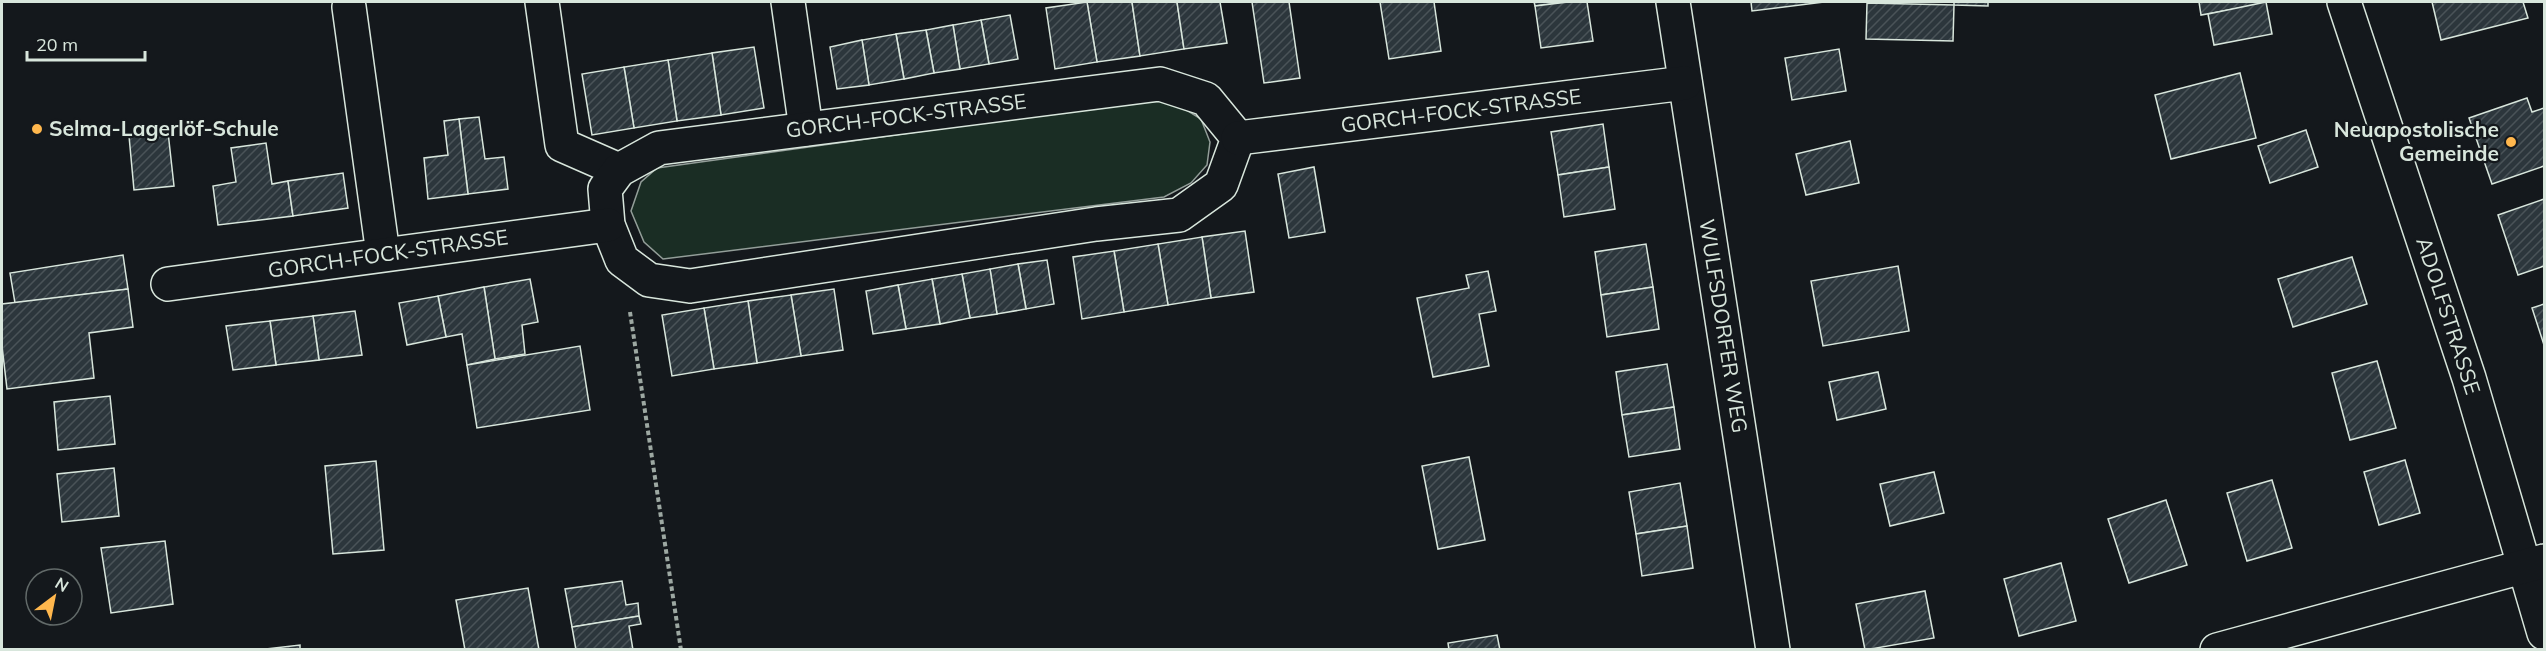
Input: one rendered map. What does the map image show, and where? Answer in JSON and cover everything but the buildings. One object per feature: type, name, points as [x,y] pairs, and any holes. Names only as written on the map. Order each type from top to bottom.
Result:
[{"type":"street","points":[[542,2],[562,145],[619,170],[605,189],[608,225],[622,260],[649,280],[690,286],[1096,224],[1179,215],[1221,185],[1238,138]]},
{"type":"street","points":[[788,2],[806,129]]},
{"type":"street","name":"WULFSDORFER WEG","points":[[1673,2],[1773,650]]},
{"type":"street","name":"ADOLFSTRASSE","points":[[2344,2],[2469,378],[2535,565],[2544,633]]},
{"type":"street","points":[[349,6],[382,254]]},
{"type":"street","name":"GORCH-FOCK-STRASSE","points":[[619,170],[659,148],[1160,84],[1206,99],[1238,138],[1685,83]]},
{"type":"street","name":"GORCH-FOCK-STRASSE","points":[[168,284],[608,225]]},
{"type":"street","points":[[2217,650],[2535,565]]},
{"type":"path","points":[[622,260],[681,650]]},
{"type":"green space","points":[[1172,101],[1201,119],[1210,142],[1207,165],[1191,183],[1164,197],[663,259],[644,242],[631,211],[641,182],[657,168],[1134,102]]},
{"type":"place","name":"Selma-Lagerlöf-Schule","points":[[37,129]]},
{"type":"place","name":"Neuapostolische Gemeinde","points":[[2511,142]]}]
